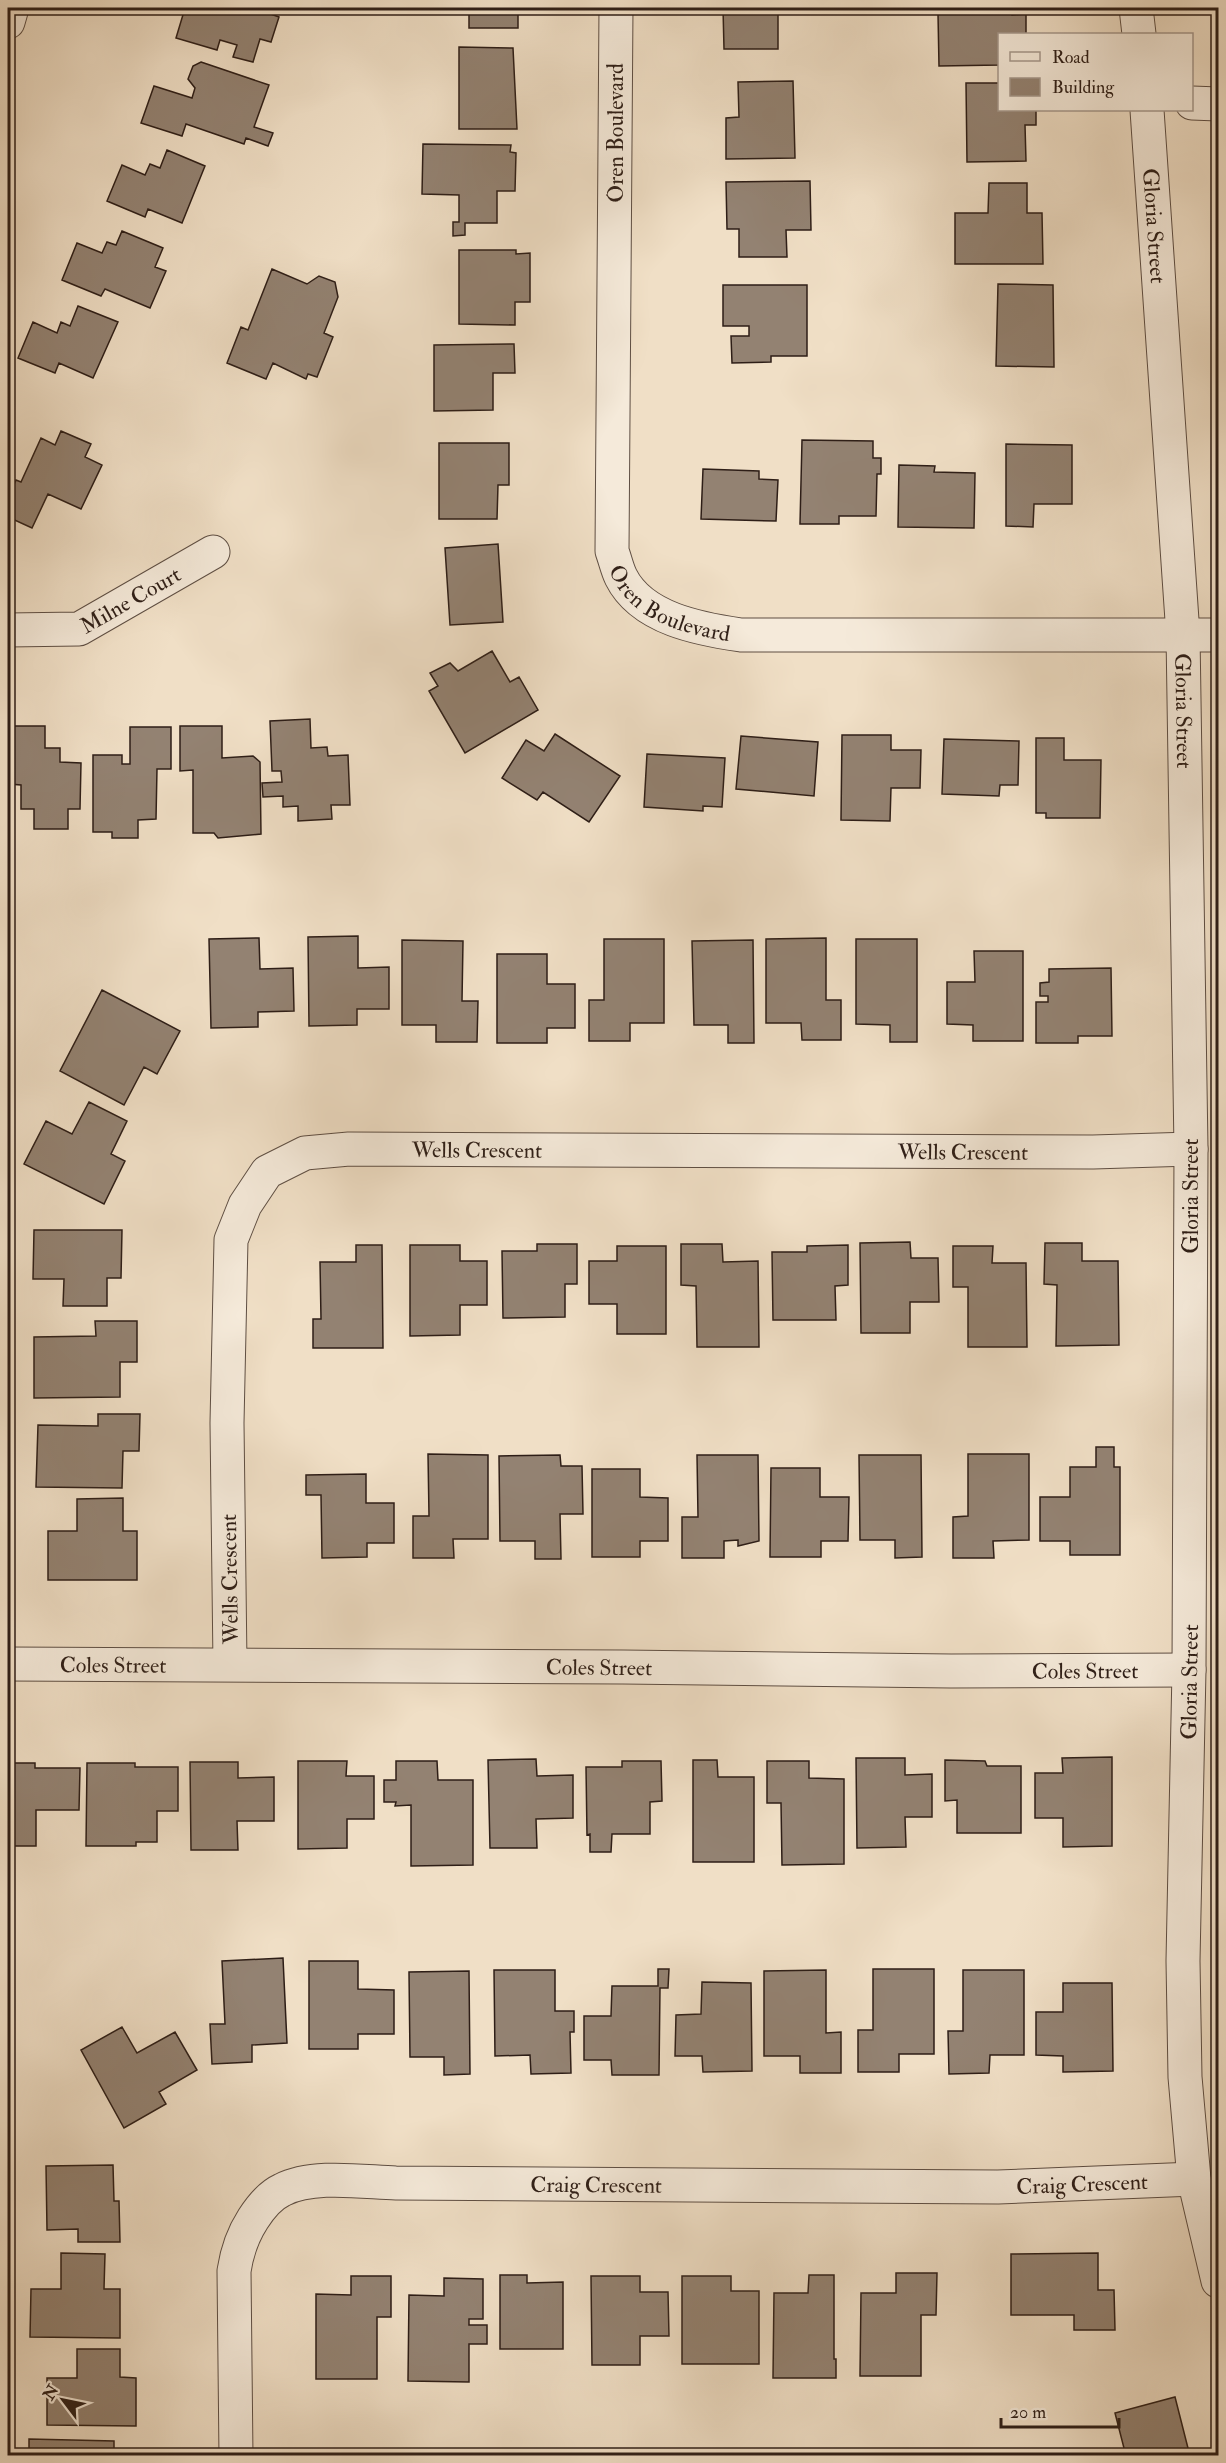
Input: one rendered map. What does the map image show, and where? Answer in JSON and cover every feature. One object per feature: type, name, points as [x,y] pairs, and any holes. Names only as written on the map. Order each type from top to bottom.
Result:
[{"type":"street","points":[[8,22],[12,8]]},
{"type":"street","name":"Oren Boulevard","points":[[616,8],[612,550],[621,578],[635,596],[666,617],[692,626],[741,635],[1218,635]]},
{"type":"street","points":[[1136,8],[1139,33]]},
{"type":"street","points":[[1193,103],[1218,104]]},
{"type":"street","name":"Gloria Street","points":[[1147,111],[1183,635],[1191,1149],[1189,1670],[1183,1961],[1185,2077],[1194,2179],[1218,2281]]},
{"type":"street","name":"Milne Court","points":[[8,630],[79,629],[213,552]]},
{"type":"street","name":"Wells Crescent","points":[[230,1664],[227,1423],[231,1240],[245,1204],[267,1172],[305,1153],[348,1149],[1093,1152],[1191,1149]]},
{"type":"street","name":"Coles Street","points":[[8,1664],[623,1666],[951,1671],[1189,1670]]},
{"type":"street","name":"Craig Crescent","points":[[236,2456],[234,2271],[237,2249],[262,2205],[282,2190],[334,2181],[408,2184],[998,2187],[1194,2179]]},
{"type":"building","points":[[185,8],[221,10],[222,8],[270,8],[268,13],[279,17],[271,42],[260,39],[253,62],[233,57],[237,45],[220,40],[217,50],[176,38]]},
{"type":"building","points":[[469,8],[518,8],[518,28],[469,28]]},
{"type":"building","points":[[723,8],[795,8],[795,10],[778,10],[778,49],[724,49]]},
{"type":"building","points":[[973,8],[1012,8],[1012,15],[1026,14],[1026,33],[998,33],[998,65],[939,66],[938,14],[973,14]]},
{"type":"building","points":[[459,47],[513,48],[517,129],[459,129]]},
{"type":"building","points":[[201,62],[269,85],[254,127],[273,133],[268,146],[246,138],[244,144],[186,124],[182,136],[141,123],[154,86],[192,98],[195,88],[188,79],[193,66]]},
{"type":"building","points":[[793,81],[795,158],[726,159],[726,118],[739,117],[738,82]]},
{"type":"building","points":[[966,83],[998,83],[998,111],[1036,111],[1036,125],[1025,125],[1026,161],[967,162]]},
{"type":"building","points":[[423,144],[511,145],[510,152],[516,153],[515,191],[497,191],[497,223],[465,223],[465,235],[453,236],[453,222],[459,222],[459,195],[422,194]]},
{"type":"building","points":[[167,150],[205,166],[182,223],[148,209],[145,217],[107,201],[122,165],[145,175],[150,164],[160,168]]},
{"type":"building","points":[[810,181],[811,230],[786,230],[787,257],[739,257],[739,229],[727,229],[726,182]]},
{"type":"building","points":[[989,183],[1027,183],[1027,213],[1042,213],[1043,264],[955,264],[955,213],[988,213]]},
{"type":"building","points":[[122,231],[163,248],[155,267],[166,271],[150,308],[105,289],[101,296],[62,280],[77,243],[102,253],[107,242],[116,245]]},
{"type":"building","points":[[459,250],[516,250],[516,254],[530,253],[530,302],[515,302],[515,325],[459,324]]},
{"type":"building","points":[[272,269],[307,284],[319,276],[335,282],[338,297],[324,333],[333,337],[317,377],[308,374],[306,379],[273,363],[266,379],[227,363],[241,327],[248,330]]},
{"type":"building","points":[[998,284],[1053,285],[1054,367],[996,366]]},
{"type":"building","points":[[723,285],[807,285],[807,356],[771,356],[771,362],[732,363],[731,336],[749,336],[749,326],[723,326]]},
{"type":"building","points":[[78,306],[118,322],[93,378],[59,363],[55,373],[18,358],[33,322],[57,333],[61,322],[70,326]]},
{"type":"building","points":[[514,344],[515,373],[493,373],[493,410],[434,411],[434,345]]},
{"type":"building","points":[[61,431],[91,444],[85,457],[102,465],[81,509],[48,494],[32,528],[8,517],[8,498],[16,480],[21,482],[41,438],[55,445]]},
{"type":"building","points":[[802,440],[873,441],[873,458],[881,458],[881,474],[877,474],[876,516],[839,516],[839,524],[800,524]]},
{"type":"building","points":[[439,443],[509,443],[509,485],[498,485],[497,519],[439,519]]},
{"type":"building","points":[[1006,444],[1072,445],[1072,504],[1034,504],[1033,527],[1006,526]]},
{"type":"building","points":[[899,465],[935,466],[934,472],[975,473],[974,528],[898,527]]},
{"type":"building","points":[[703,469],[759,471],[759,479],[778,480],[776,521],[701,519]]},
{"type":"building","points":[[498,544],[503,622],[450,625],[445,548]]},
{"type":"building","points":[[492,651],[510,682],[519,677],[538,710],[465,753],[429,691],[438,686],[430,673],[450,663],[458,671]]},
{"type":"building","points":[[310,719],[311,748],[327,747],[328,756],[348,755],[350,805],[331,805],[332,819],[298,821],[298,806],[283,807],[283,796],[263,797],[262,783],[282,782],[281,771],[272,771],[270,721]]},
{"type":"building","points":[[8,726],[45,726],[45,748],[60,748],[60,762],[81,763],[80,809],[68,809],[68,829],[34,829],[34,809],[21,809],[21,785],[9,784]]},
{"type":"building","points":[[180,726],[222,726],[222,758],[253,756],[260,762],[261,834],[218,838],[214,833],[193,833],[193,770],[180,771]]},
{"type":"building","points":[[130,727],[171,727],[171,769],[157,769],[156,819],[138,820],[138,838],[112,838],[112,832],[93,832],[93,755],[122,755],[122,764],[130,764]]},
{"type":"building","points":[[555,734],[620,776],[589,822],[543,792],[537,800],[502,778],[526,740],[544,751]]},
{"type":"building","points":[[842,735],[891,735],[891,750],[921,750],[920,788],[891,788],[890,821],[841,820]]},
{"type":"building","points":[[741,736],[818,742],[814,796],[736,789]]},
{"type":"building","points":[[1036,738],[1064,738],[1064,760],[1101,760],[1100,818],[1046,818],[1046,813],[1036,813]]},
{"type":"building","points":[[944,739],[1019,741],[1018,785],[1000,785],[999,796],[942,794]]},
{"type":"building","points":[[647,754],[725,758],[722,807],[703,806],[703,811],[644,807]]},
{"type":"building","points":[[358,936],[358,968],[389,967],[389,1009],[357,1009],[357,1025],[309,1026],[308,937]]},
{"type":"building","points":[[259,938],[260,969],[293,968],[294,1011],[258,1012],[258,1027],[211,1028],[209,939]]},
{"type":"building","points":[[826,938],[826,1000],[841,1000],[841,1040],[802,1040],[801,1023],[766,1023],[766,939]]},
{"type":"building","points":[[604,939],[664,939],[664,1023],[630,1023],[630,1041],[589,1041],[589,1000],[604,1000]]},
{"type":"building","points":[[856,939],[917,939],[917,1042],[890,1042],[890,1025],[856,1024]]},
{"type":"building","points":[[402,940],[463,941],[462,1001],[478,1001],[477,1042],[436,1042],[436,1025],[402,1025]]},
{"type":"building","points":[[753,940],[754,1043],[728,1043],[728,1025],[694,1025],[692,941]]},
{"type":"building","points":[[974,951],[1023,951],[1023,1041],[973,1041],[973,1025],[947,1024],[947,982],[975,982]]},
{"type":"building","points":[[497,954],[547,954],[547,984],[575,984],[575,1028],[547,1028],[547,1043],[497,1043]]},
{"type":"building","points":[[1111,968],[1112,1036],[1078,1036],[1078,1043],[1036,1043],[1036,1002],[1048,1002],[1048,996],[1040,996],[1040,983],[1049,982],[1049,969]]},
{"type":"building","points":[[102,990],[180,1031],[157,1074],[144,1067],[124,1105],[60,1071]]},
{"type":"building","points":[[89,1102],[127,1121],[111,1154],[125,1161],[104,1204],[24,1164],[46,1121],[72,1134]]},
{"type":"building","points":[[34,1230],[122,1230],[121,1278],[107,1278],[107,1306],[63,1306],[64,1279],[33,1279]]},
{"type":"building","points":[[910,1242],[911,1258],[938,1258],[939,1302],[910,1302],[910,1333],[861,1333],[860,1243]]},
{"type":"building","points":[[1045,1243],[1082,1243],[1082,1261],[1118,1261],[1119,1345],[1056,1346],[1057,1285],[1044,1284]]},
{"type":"building","points":[[537,1244],[577,1244],[577,1284],[565,1284],[565,1317],[503,1318],[502,1251],[537,1251]]},
{"type":"building","points":[[681,1244],[722,1244],[723,1262],[758,1261],[759,1347],[697,1347],[696,1286],[681,1285]]},
{"type":"building","points":[[356,1245],[382,1245],[383,1348],[313,1348],[313,1319],[321,1319],[320,1262],[356,1262]]},
{"type":"building","points":[[410,1245],[460,1245],[460,1261],[487,1261],[487,1305],[460,1305],[460,1335],[410,1336]]},
{"type":"building","points":[[848,1245],[848,1285],[835,1286],[836,1320],[773,1320],[772,1252],[807,1252],[807,1246]]},
{"type":"building","points":[[617,1246],[666,1246],[666,1334],[617,1334],[617,1304],[589,1304],[589,1261],[617,1261]]},
{"type":"building","points":[[953,1246],[993,1246],[992,1263],[1026,1263],[1027,1347],[968,1347],[968,1287],[953,1287]]},
{"type":"building","points":[[95,1321],[137,1321],[137,1362],[120,1362],[120,1397],[34,1398],[34,1337],[96,1336]]},
{"type":"building","points":[[98,1414],[140,1414],[139,1451],[123,1451],[122,1488],[36,1487],[38,1425],[98,1426]]},
{"type":"building","points":[[1096,1447],[1114,1447],[1114,1467],[1120,1467],[1120,1555],[1070,1555],[1070,1541],[1040,1541],[1040,1497],[1070,1497],[1070,1467],[1096,1467]]},
{"type":"building","points":[[428,1454],[488,1455],[488,1539],[453,1539],[454,1558],[413,1558],[413,1516],[429,1516]]},
{"type":"building","points":[[968,1454],[1029,1454],[1029,1540],[993,1541],[994,1558],[953,1558],[953,1517],[968,1516]]},
{"type":"building","points":[[560,1455],[561,1466],[582,1466],[583,1514],[560,1514],[561,1559],[535,1559],[535,1541],[500,1541],[499,1456]]},
{"type":"building","points":[[697,1455],[758,1455],[759,1541],[738,1546],[738,1540],[724,1541],[724,1558],[682,1558],[682,1517],[698,1517]]},
{"type":"building","points":[[859,1455],[921,1455],[922,1557],[895,1558],[895,1540],[860,1540]]},
{"type":"building","points":[[771,1468],[820,1468],[820,1497],[849,1497],[848,1541],[821,1541],[821,1557],[770,1557]]},
{"type":"building","points":[[592,1469],[640,1469],[640,1497],[668,1498],[668,1541],[640,1541],[640,1557],[592,1557]]},
{"type":"building","points":[[366,1474],[366,1503],[394,1503],[394,1543],[367,1543],[367,1557],[322,1558],[321,1495],[306,1495],[306,1475]]},
{"type":"building","points":[[123,1498],[123,1531],[137,1531],[137,1580],[48,1580],[48,1531],[77,1531],[77,1499]]},
{"type":"building","points":[[1112,1757],[1112,1846],[1063,1847],[1063,1818],[1035,1818],[1035,1773],[1063,1773],[1062,1758]]},
{"type":"building","points":[[856,1758],[905,1758],[905,1775],[932,1774],[932,1817],[905,1817],[906,1847],[857,1848]]},
{"type":"building","points":[[536,1759],[537,1776],[573,1775],[573,1818],[536,1819],[537,1848],[490,1848],[488,1760]]},
{"type":"building","points":[[693,1760],[717,1760],[718,1777],[754,1777],[754,1862],[693,1862]]},
{"type":"building","points":[[945,1760],[985,1761],[987,1766],[1021,1766],[1021,1833],[957,1833],[957,1800],[945,1801]]},
{"type":"building","points":[[298,1761],[347,1761],[346,1776],[374,1776],[374,1819],[347,1819],[347,1848],[298,1849]]},
{"type":"building","points":[[396,1761],[437,1761],[438,1780],[473,1780],[473,1865],[411,1866],[411,1805],[395,1806],[396,1802],[384,1802],[384,1780],[396,1780]]},
{"type":"building","points":[[622,1761],[661,1761],[662,1801],[650,1802],[650,1834],[612,1834],[611,1852],[590,1852],[590,1834],[587,1835],[586,1767],[622,1767]]},
{"type":"building","points":[[767,1761],[809,1761],[809,1778],[844,1779],[844,1864],[782,1865],[781,1803],[767,1803]]},
{"type":"building","points":[[190,1762],[238,1762],[238,1778],[274,1777],[274,1821],[237,1821],[238,1850],[191,1850]]},
{"type":"building","points":[[8,1763],[35,1763],[35,1768],[80,1768],[79,1810],[36,1810],[36,1846],[8,1846]]},
{"type":"building","points":[[87,1763],[135,1763],[135,1767],[178,1767],[178,1811],[157,1811],[157,1842],[136,1842],[136,1846],[86,1846]]},
{"type":"building","points":[[283,1958],[287,2043],[252,2045],[252,2062],[212,2064],[210,2024],[225,2024],[222,1961]]},
{"type":"building","points":[[309,1961],[358,1961],[358,1989],[394,1990],[394,2034],[358,2034],[358,2049],[309,2049]]},
{"type":"building","points":[[658,1969],[669,1969],[668,1988],[660,1988],[659,2075],[612,2075],[611,2060],[584,2060],[584,2016],[611,2016],[612,1986],[658,1986]]},
{"type":"building","points":[[873,1969],[934,1969],[934,2054],[899,2054],[899,2072],[858,2072],[858,2030],[873,2030]]},
{"type":"building","points":[[494,1970],[555,1970],[555,2011],[574,2011],[574,2032],[570,2032],[571,2073],[531,2074],[530,2055],[495,2056]]},
{"type":"building","points":[[826,1970],[826,2033],[841,2032],[841,2073],[800,2073],[800,2056],[764,2056],[764,1971]]},
{"type":"building","points":[[963,1970],[1024,1970],[1024,2055],[990,2055],[989,2073],[949,2074],[948,2031],[963,2031]]},
{"type":"building","points":[[469,1971],[470,2074],[444,2075],[444,2057],[410,2057],[409,1972]]},
{"type":"building","points":[[702,1982],[751,1983],[752,2071],[703,2072],[702,2056],[675,2056],[676,2015],[701,2014]]},
{"type":"building","points":[[1063,1983],[1112,1983],[1113,2071],[1063,2072],[1063,2056],[1036,2055],[1036,2012],[1063,2012]]},
{"type":"building","points":[[122,2027],[137,2053],[175,2032],[197,2070],[159,2092],[166,2104],[124,2128],[81,2050]]},
{"type":"building","points":[[113,2165],[114,2201],[119,2201],[120,2242],[78,2242],[78,2229],[47,2230],[46,2166]]},
{"type":"building","points":[[61,2253],[105,2254],[104,2289],[120,2289],[120,2338],[30,2337],[31,2289],[61,2289]]},
{"type":"building","points":[[1098,2253],[1098,2290],[1114,2290],[1115,2330],[1074,2330],[1074,2315],[1011,2315],[1011,2254]]},
{"type":"building","points":[[896,2273],[937,2273],[936,2315],[921,2315],[921,2376],[860,2376],[861,2293],[896,2293]]},
{"type":"building","points":[[500,2275],[527,2275],[527,2283],[563,2282],[563,2349],[500,2349]]},
{"type":"building","points":[[809,2275],[834,2275],[836,2378],[773,2378],[774,2293],[808,2293]]},
{"type":"building","points":[[351,2276],[391,2276],[391,2317],[377,2317],[377,2379],[316,2379],[316,2294],[351,2295]]},
{"type":"building","points":[[591,2276],[640,2276],[640,2292],[668,2292],[669,2336],[640,2336],[640,2365],[592,2365]]},
{"type":"building","points":[[682,2276],[731,2276],[731,2291],[759,2291],[759,2364],[682,2364]]},
{"type":"building","points":[[444,2278],[483,2279],[483,2319],[469,2319],[469,2325],[487,2325],[487,2344],[469,2344],[469,2382],[408,2381],[409,2295],[444,2296]]},
{"type":"building","points":[[77,2349],[120,2349],[120,2377],[136,2378],[136,2426],[47,2425],[47,2378],[77,2378]]},
{"type":"building","points":[[1175,2397],[1190,2456],[1126,2456],[1115,2413]]},
{"type":"building","points":[[29,2439],[114,2441],[114,2456],[29,2456]]}]
